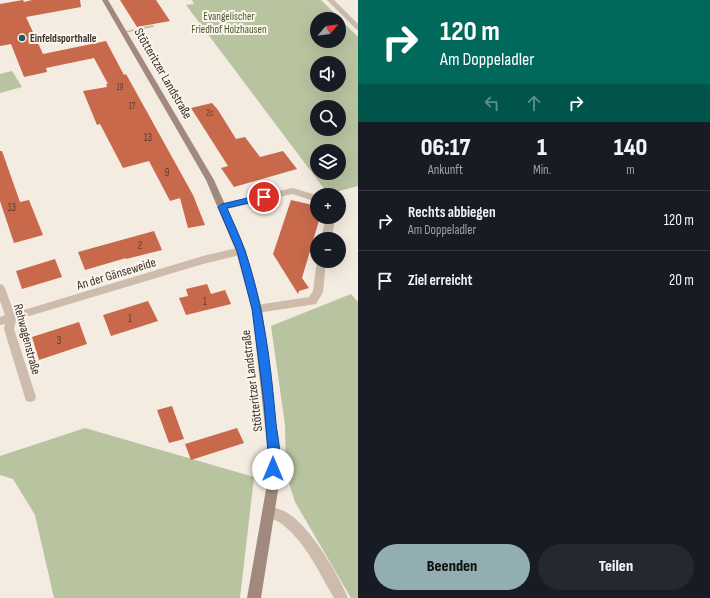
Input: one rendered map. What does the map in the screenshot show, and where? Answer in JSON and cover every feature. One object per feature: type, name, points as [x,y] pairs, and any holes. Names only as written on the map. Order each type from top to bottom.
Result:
[{"type":"street","name":"Stötteritzer Landstraße","points":[[105,0],[210,180],[241,251],[256,309],[269,402],[274,453],[273,484],[254,598]]},
{"type":"street","points":[[330,0],[358,28]]},
{"type":"street","points":[[222,207],[292,191],[310,196]]},
{"type":"street","name":"An der Gänseweide","points":[[0,321],[11,317],[23,316],[203,260],[241,251]]},
{"type":"street","points":[[256,309],[312,301],[318,292],[320,268]]},
{"type":"street","name":"Rehwagenstraße","points":[[0,288],[11,317],[9,329],[30,397]]},
{"type":"street","points":[[269,512],[285,518],[303,536],[318,556],[341,598]]},
{"type":"lane","points":[[124,32],[152,26]]},
{"type":"green space","name":"Evangelischer Friedhof Holzhausen","points":[[192,0],[321,0],[333,12],[310,12],[310,48],[346,48],[346,25],[358,37],[358,186],[346,189],[323,188],[317,180],[346,180],[346,144],[310,144],[310,170],[186,5],[194,4]]},
{"type":"green space","points":[[12,71],[22,87],[0,93],[0,74]]},
{"type":"green space","points":[[351,294],[358,302],[358,598],[351,598],[295,502],[286,474],[285,425],[271,326]]},
{"type":"green space","points":[[85,428],[254,477],[240,598],[54,598],[35,515],[13,479],[0,475],[0,456]]},
{"type":"building","points":[[23,0],[24,2],[32,0],[80,0],[81,7],[26,17],[43,54],[106,41],[193,195],[205,225],[188,228],[180,198],[170,201],[149,161],[123,168],[100,124],[97,125],[83,91],[107,87],[106,84],[108,84],[94,58],[46,68],[47,72],[24,77],[11,44],[0,46],[0,4]]},
{"type":"building","points":[[120,0],[156,0],[170,21],[137,27]]},
{"type":"building","points":[[212,103],[236,139],[245,137],[260,157],[283,151],[297,169],[234,187],[221,168],[228,166],[191,108]]},
{"type":"building","points":[[0,151],[2,151],[20,202],[29,200],[43,235],[14,243],[0,201]]},
{"type":"building","points":[[291,200],[310,204],[310,224],[318,224],[316,232],[310,232],[310,251],[302,278],[309,288],[299,291],[298,294],[273,254]]},
{"type":"building","points":[[154,231],[162,250],[126,258],[85,270],[78,252]]},
{"type":"building","points":[[55,259],[62,277],[22,289],[16,271]]},
{"type":"building","points":[[207,284],[211,294],[225,290],[231,304],[186,315],[179,298],[188,296],[186,289]]},
{"type":"building","points":[[148,301],[158,321],[111,336],[103,315]]},
{"type":"building","points":[[79,322],[87,344],[39,360],[32,337]]},
{"type":"building","points":[[172,406],[184,439],[169,443],[157,410]]},
{"type":"building","points":[[237,428],[244,443],[191,460],[185,444]]},
{"type":"place","name":"Einfeldsporthalle","points":[[22,38]]},
{"type":"route","points":[[264,197],[222,207],[241,251],[256,309],[269,402],[274,453],[273,469]]}]
